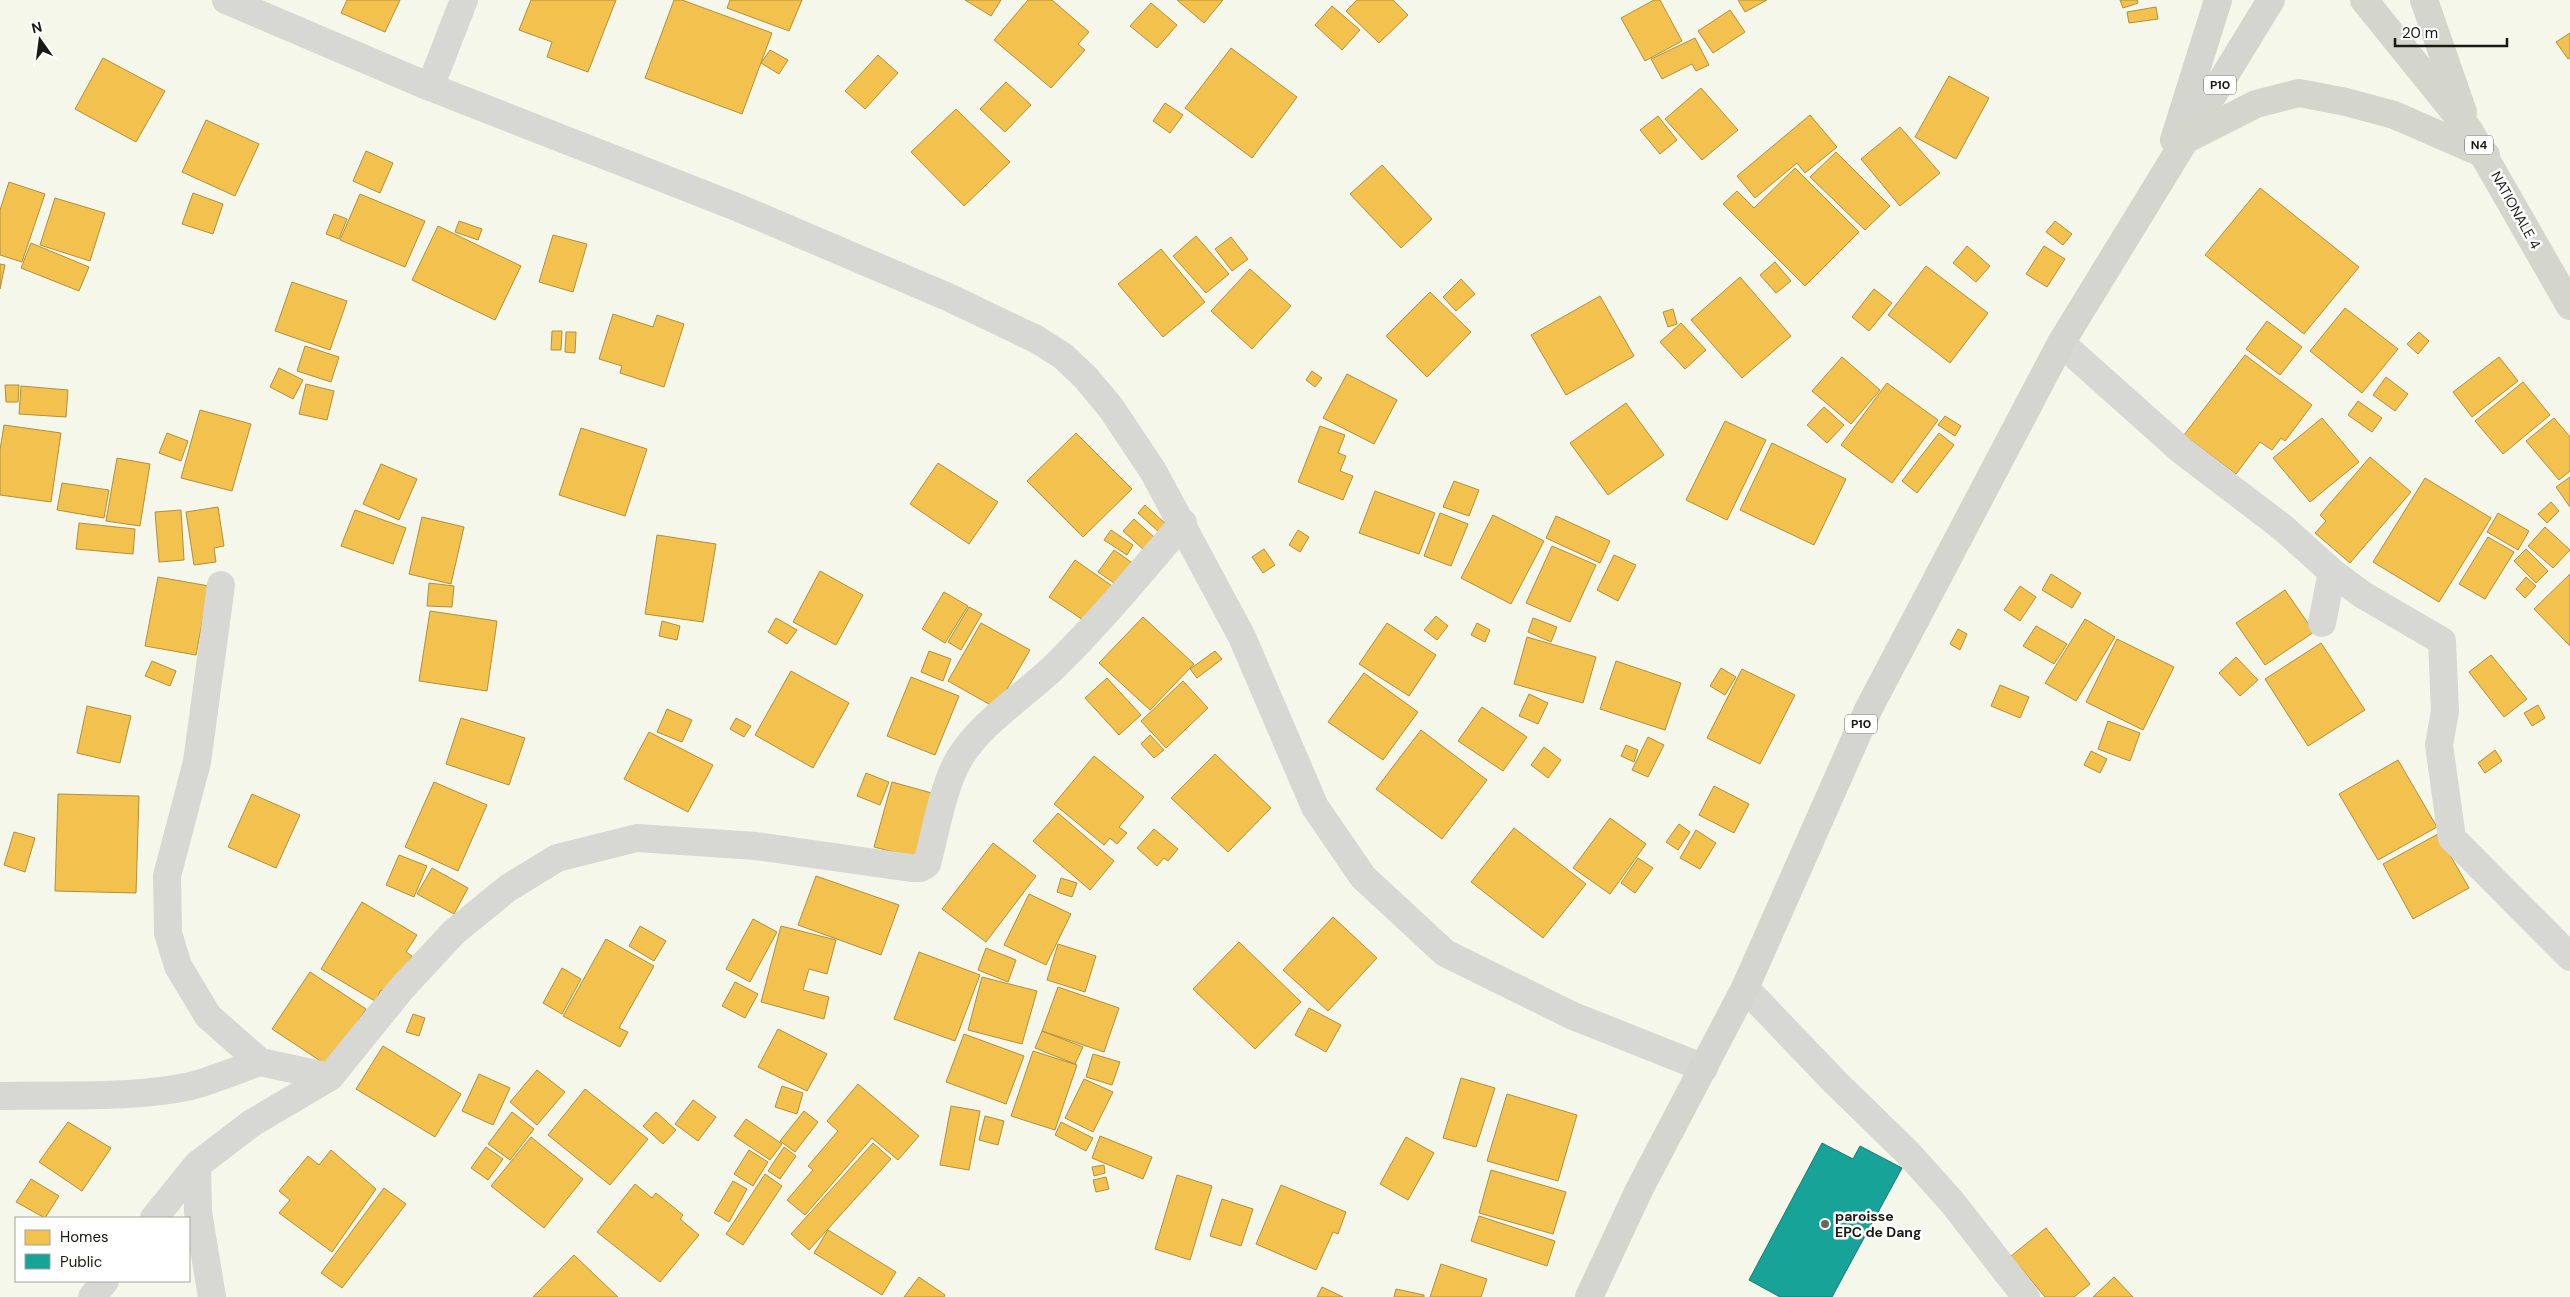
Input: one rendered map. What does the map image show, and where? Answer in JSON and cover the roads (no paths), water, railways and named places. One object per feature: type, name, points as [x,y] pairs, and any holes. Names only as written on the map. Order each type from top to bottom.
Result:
[{"type":"highway","name":"NATIONALE 4","points":[[2364,0],[2469,130],[2486,155],[2570,306]]},
{"type":"highway","points":[[2424,0],[2469,130]]},
{"type":"highway","points":[[2187,139],[2256,104],[2299,94],[2346,102],[2394,115],[2486,155]]},
{"type":"main road","name":"P10","points":[[2166,168],[2218,0]]},
{"type":"main road","name":"P10","points":[[1589,1297],[1640,1188],[1745,988],[1868,710],[2061,343],[2270,0]]},
{"type":"street","points":[[226,0],[430,87],[748,211],[948,297],[1036,339],[1063,356],[1086,378],[1111,408],[1153,471],[1183,523],[1242,638],[1314,807],[1363,877],[1445,953],[1573,1016],[1704,1068]]},
{"type":"street","points":[[430,87],[464,0]]},
{"type":"street","points":[[2061,343],[2181,450],[2282,527],[2332,572],[2364,595],[2442,641],[2445,712],[2440,746],[2452,838],[2570,958]]},
{"type":"street","points":[[155,1217],[197,1165],[252,1123],[330,1077],[402,988],[454,932],[508,888],[557,858],[637,838],[756,846],[910,868],[920,868],[927,864],[958,761],[973,739],[1053,668],[1091,629],[1183,523]]},
{"type":"street","points":[[2322,623],[2332,572]]},
{"type":"street","points":[[220,585],[197,762],[166,876],[168,933],[178,966],[208,1016],[260,1062],[330,1077]]},
{"type":"street","points":[[1745,988],[1836,1083],[1908,1153],[1952,1202],[2026,1297]]},
{"type":"street","points":[[0,1096],[140,1093],[192,1085],[260,1062]]},
{"type":"street","points":[[197,1165],[198,1212],[212,1297]]},
{"type":"street","points":[[92,1297],[104,1282]]},
{"type":"place","name":"paroisse EPC de Dang","points":[[1825,1224]]}]
